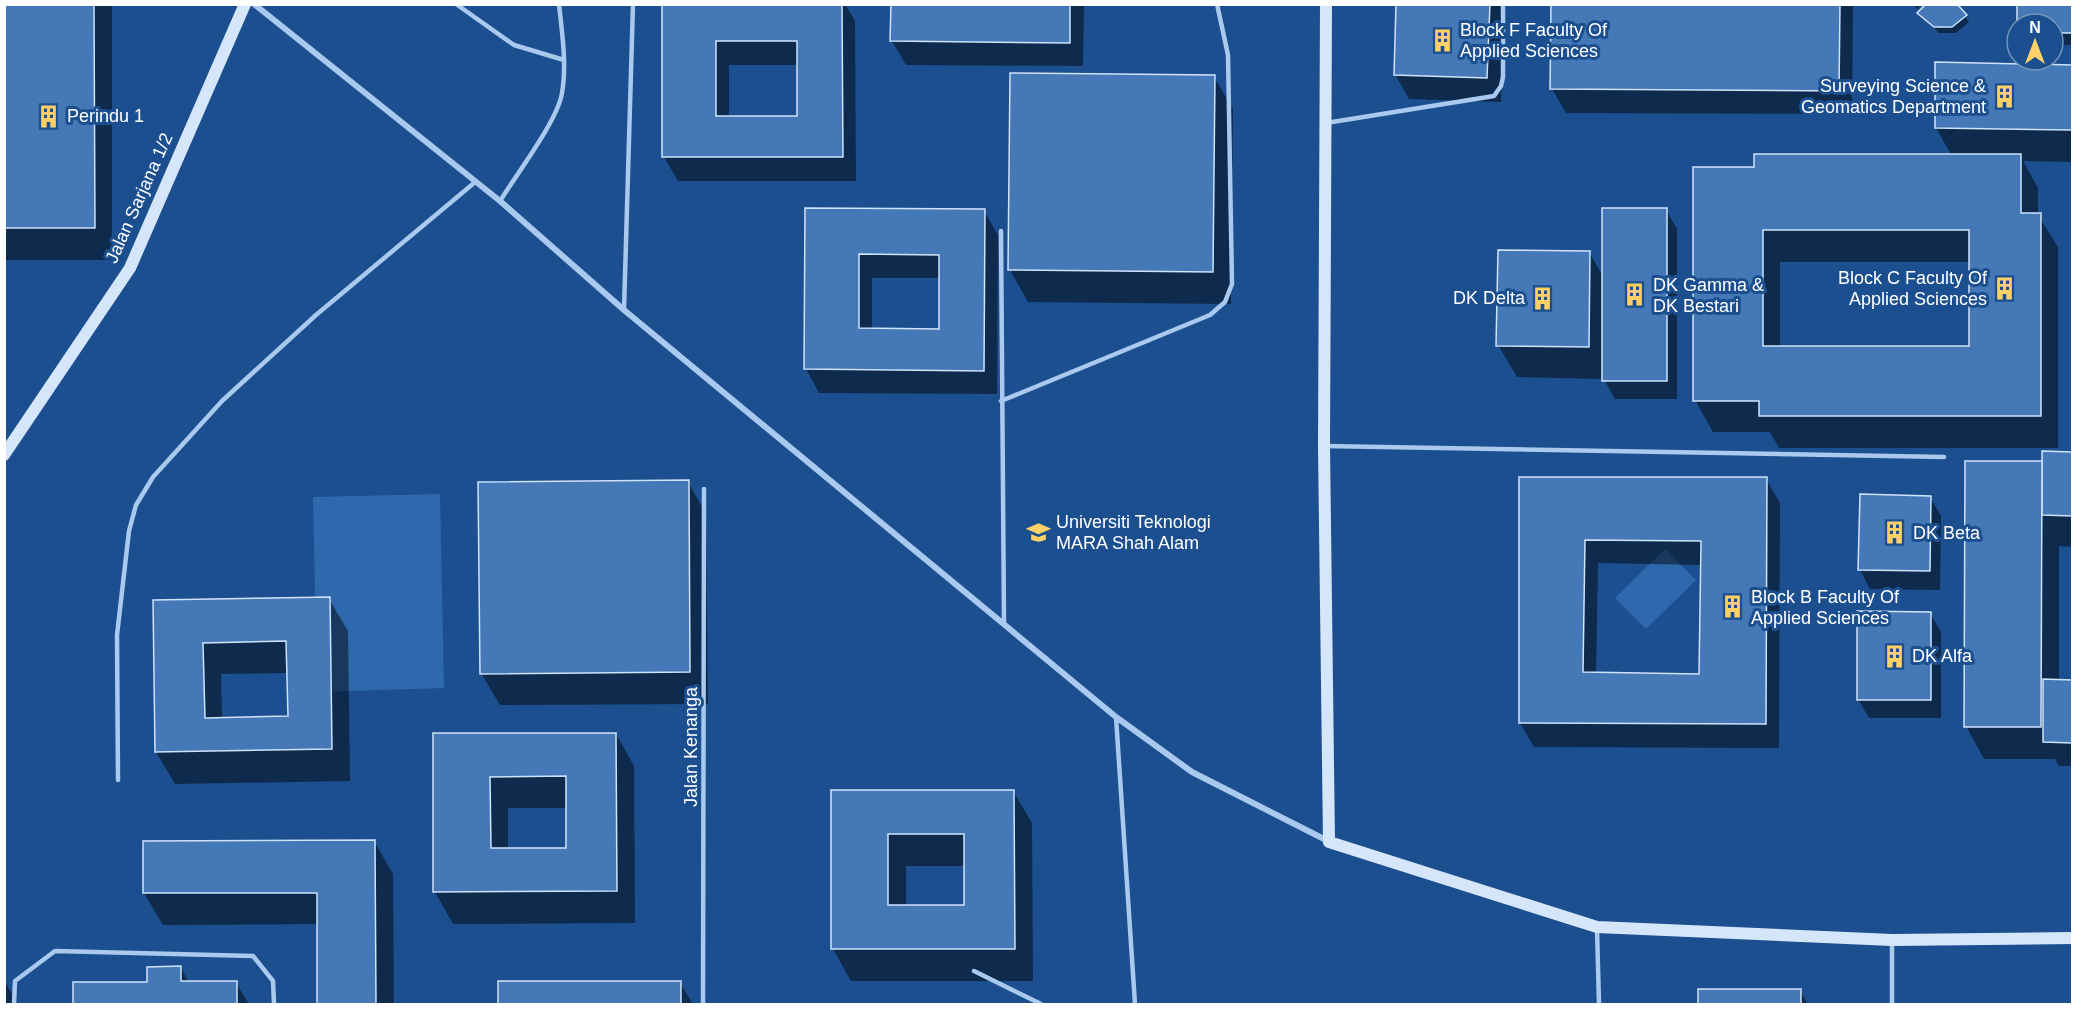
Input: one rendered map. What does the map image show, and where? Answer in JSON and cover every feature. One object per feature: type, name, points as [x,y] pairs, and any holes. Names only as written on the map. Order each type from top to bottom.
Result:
[{"type":"street","name":"Jalan Sarjana 1/2","points":[[4,455],[130,268],[245,4]]},
{"type":"street","points":[[254,4],[474,183],[500,201],[624,310],[1004,621],[1116,717],[1192,772],[1329,842],[1597,927],[1892,939],[2073,938]]},
{"type":"street","points":[[1326,4],[1324,446],[1329,842]]},
{"type":"lane","points":[[456,4],[514,45],[564,60]]},
{"type":"lane","points":[[500,201],[562,95],[564,60],[559,4]]},
{"type":"lane","points":[[624,310],[633,4]]},
{"type":"lane","points":[[1001,400],[1210,315],[1225,302],[1232,284],[1228,55],[1217,4]]},
{"type":"lane","points":[[1326,123],[1494,96],[1501,86],[1503,77],[1503,4]]},
{"type":"lane","points":[[118,780],[117,635],[129,531],[136,505],[153,477],[222,401],[316,315],[474,183]]},
{"type":"lane","points":[[1001,231],[1004,621]]},
{"type":"lane","points":[[1324,446],[1944,457]]},
{"type":"lane","name":"Jalan Kenanga","points":[[703,1005],[704,489]]},
{"type":"lane","points":[[1116,717],[1135,1005]]},
{"type":"lane","points":[[1597,927],[1599,1005]]},
{"type":"lane","points":[[1892,939],[1892,1005]]},
{"type":"lane","points":[[14,1005],[15,981],[55,951],[253,957],[273,981],[274,1005]]},
{"type":"lane","points":[[974,971],[1041,1005]]},
{"type":"shaded area","points":[[440,494],[444,688],[317,692],[313,497]]},
{"type":"shaded area","points":[[1665,549],[1696,580],[1646,629],[1615,598]]},
{"type":"building","name":"Perindu 1","points":[[4,4],[94,4],[95,228],[4,228]]},
{"type":"building","points":[[662,4],[842,4],[843,157],[662,157]],"holes":[[[716,41],[797,41],[797,116],[716,116]]]},
{"type":"building","points":[[891,4],[1070,4],[1070,43],[890,41]]},
{"type":"building","name":"Block F Faculty Of Applied Sciences","points":[[1396,4],[1490,4],[1487,78],[1394,75]]},
{"type":"building","points":[[1551,4],[1840,4],[1839,91],[1550,89]]},
{"type":"building","points":[[1926,4],[1957,4],[1967,15],[1952,27],[1934,27],[1917,13]]},
{"type":"building","points":[[2017,4],[2072,4],[2072,33],[2065,33],[2065,12],[2017,12]]},
{"type":"building","name":"Surveying Science & Geomatics Department","points":[[1935,62],[2005,64],[2005,72],[2065,72],[2065,65],[2072,65],[2072,130],[1935,128]]},
{"type":"building","points":[[1010,73],[1215,75],[1213,272],[1008,270]]},
{"type":"building","name":"Block C Faculty Of Applied Sciences","points":[[1754,154],[2021,154],[2021,213],[2041,213],[2041,416],[1759,416],[1759,401],[1693,401],[1693,167],[1754,167]],"holes":[[[1763,230],[1969,230],[1969,346],[1763,346]]]},
{"type":"building","points":[[805,208],[985,209],[984,371],[804,369]],"holes":[[[859,254],[939,255],[939,329],[859,328]]]},
{"type":"building","name":"DK Gamma & DK Bestari","points":[[1602,208],[1667,208],[1667,381],[1602,381]]},
{"type":"building","name":"DK Delta","points":[[1498,250],[1590,251],[1589,347],[1496,346]]},
{"type":"building","points":[[2042,451],[2072,452],[2072,516],[2042,515]]},
{"type":"building","points":[[1965,461],[2042,461],[2041,727],[1964,727]]},
{"type":"building","name":"Block B Faculty Of Applied Sciences","points":[[1519,477],[1767,477],[1766,724],[1519,723]],"holes":[[[1585,540],[1701,541],[1699,674],[1583,672]]]},
{"type":"building","points":[[689,480],[690,672],[480,674],[478,482]]},
{"type":"building","name":"DK Beta","points":[[1860,494],[1931,496],[1930,571],[1858,570]]},
{"type":"building","points":[[330,597],[332,749],[155,752],[153,600]],"holes":[[[286,641],[288,716],[205,718],[203,643]]]},
{"type":"building","name":"DK Alfa","points":[[1857,611],[1931,612],[1931,700],[1857,700]]},
{"type":"building","points":[[2043,679],[2072,680],[2072,743],[2043,742]]},
{"type":"building","points":[[433,733],[616,733],[617,891],[433,892]],"holes":[[[566,776],[566,848],[491,848],[490,777]]]},
{"type":"building","points":[[831,790],[1014,790],[1015,949],[831,949]],"holes":[[[888,834],[964,834],[964,905],[888,905]]]},
{"type":"building","points":[[375,840],[376,1004],[317,1004],[317,893],[143,893],[143,841]]},
{"type":"building","points":[[181,966],[181,981],[237,981],[237,1004],[73,1004],[73,982],[147,982],[147,967]]},
{"type":"building","points":[[498,981],[681,981],[681,1004],[498,1004]]},
{"type":"building","points":[[1698,989],[1801,989],[1801,1004],[1698,1004]]},
{"type":"place","name":"Block F Faculty Of Applied Sciences","points":[[1442,40]]},
{"type":"place","name":"Surveying Science & Geomatics Department","points":[[2004,96]]},
{"type":"place","name":"Perindu 1","points":[[49,116]]},
{"type":"place","name":"Block C Faculty Of Applied Sciences","points":[[2005,288]]},
{"type":"place","name":"DK Gamma & DK Bestari","points":[[1635,295]]},
{"type":"place","name":"DK Delta","points":[[1543,298]]},
{"type":"place","name":"Universiti Teknologi MARA Shah Alam","points":[[1038,532]]},
{"type":"place","name":"DK Beta","points":[[1895,533]]},
{"type":"place","name":"Block B Faculty Of Applied Sciences","points":[[1733,607]]},
{"type":"place","name":"DK Alfa","points":[[1894,656]]}]
